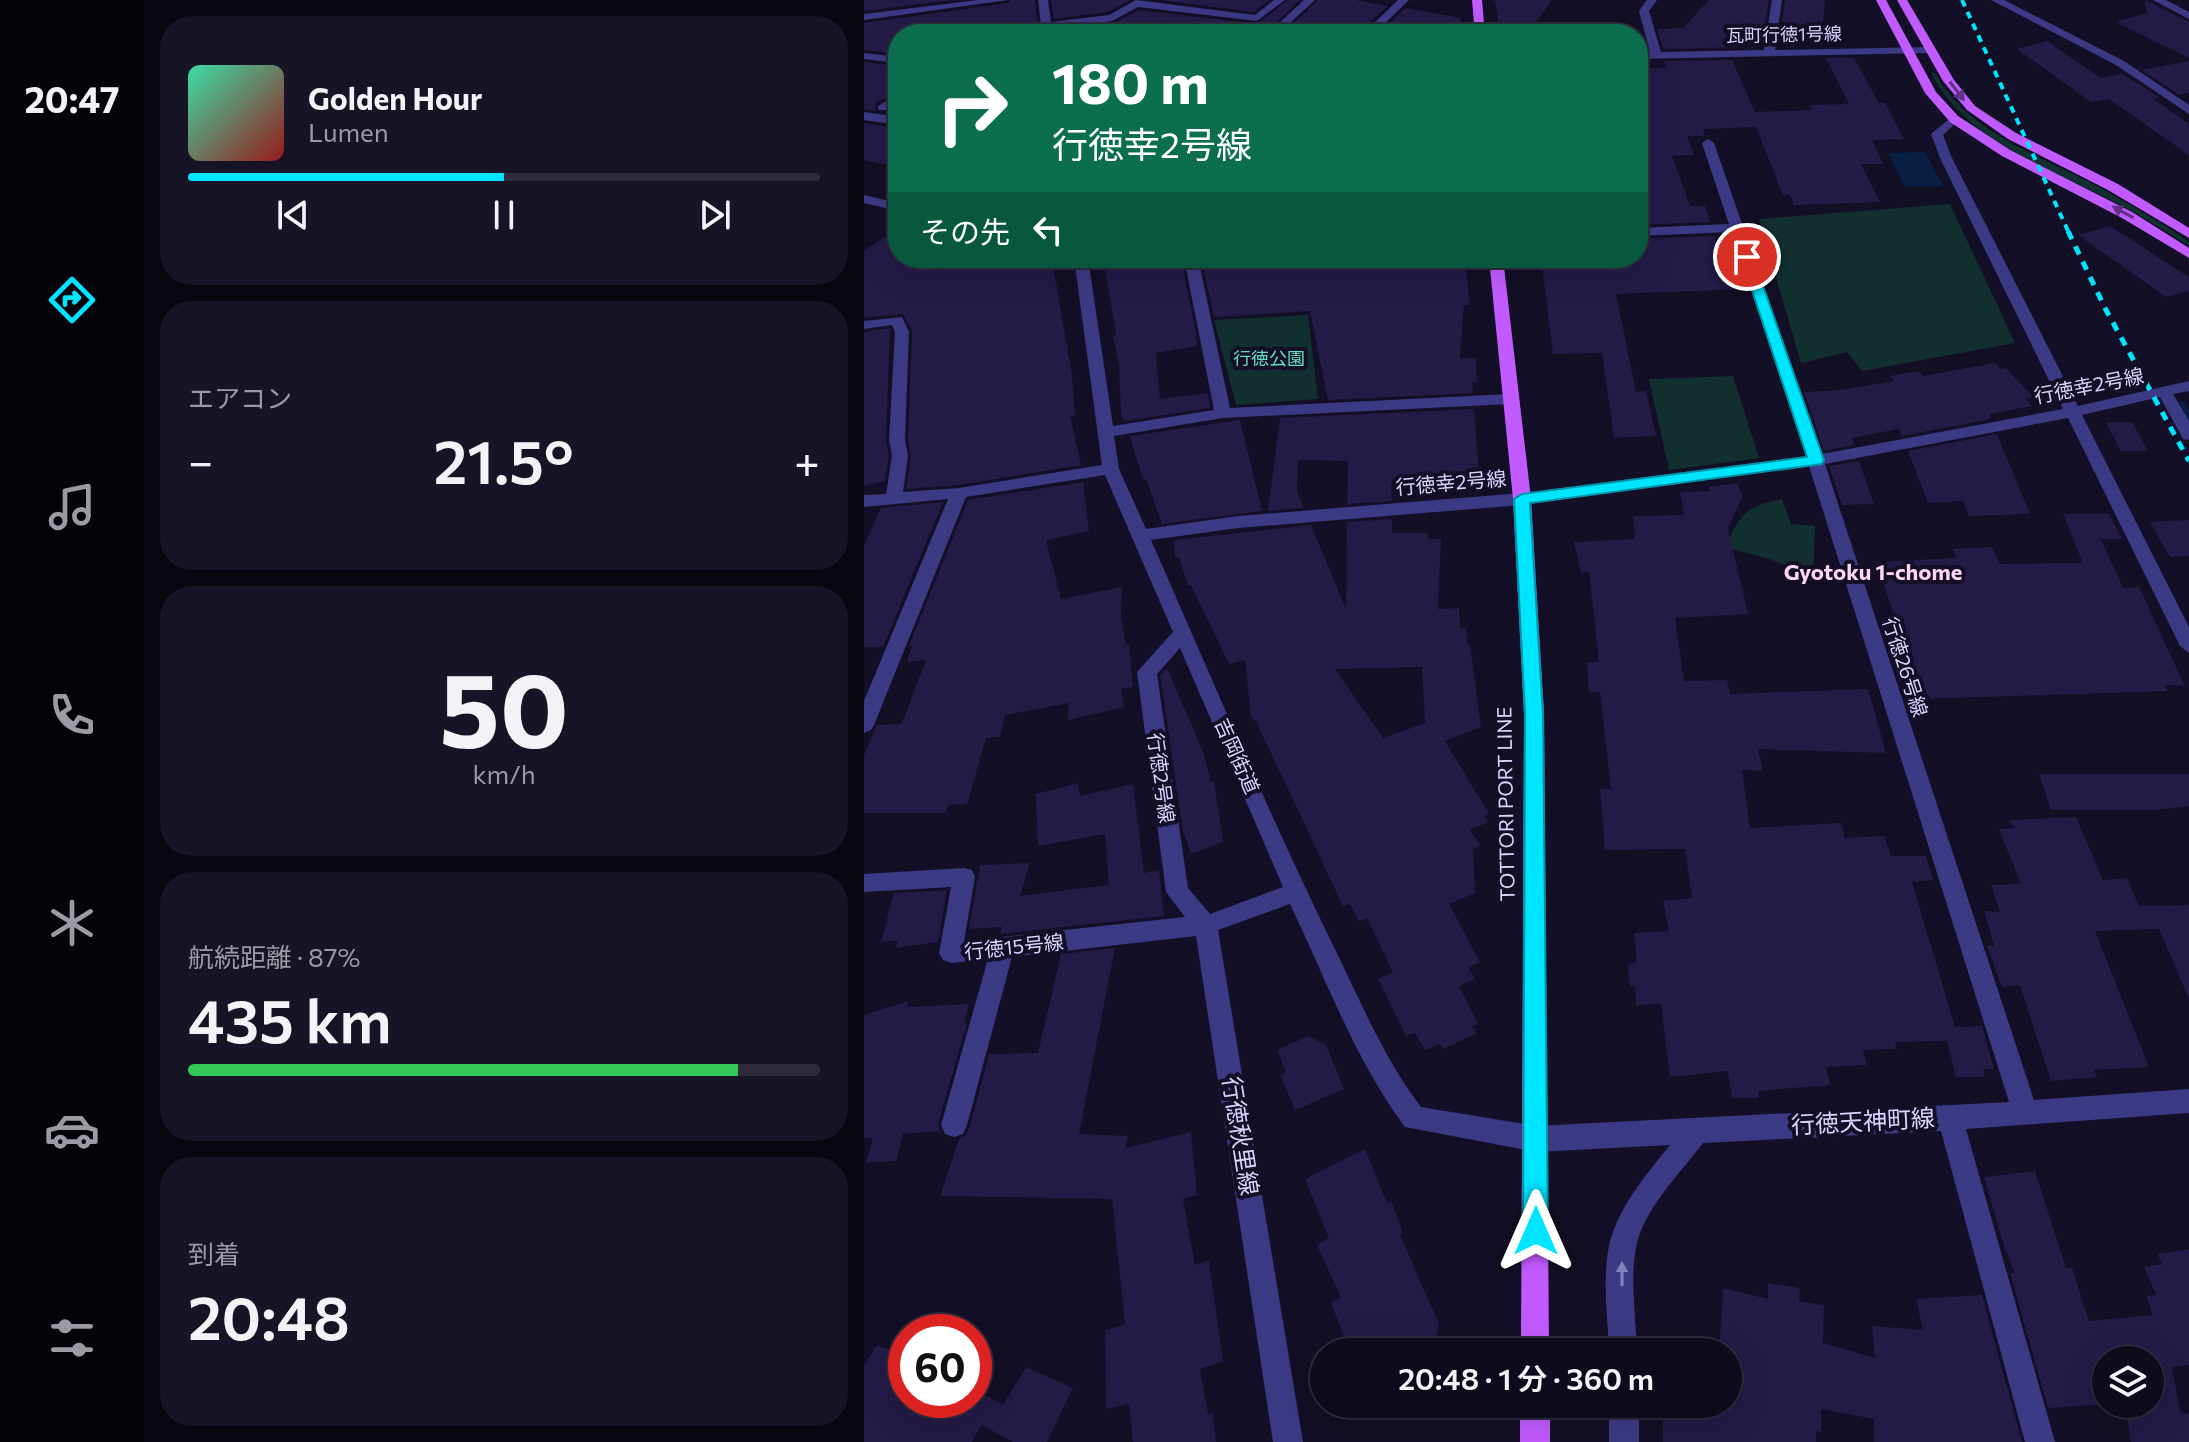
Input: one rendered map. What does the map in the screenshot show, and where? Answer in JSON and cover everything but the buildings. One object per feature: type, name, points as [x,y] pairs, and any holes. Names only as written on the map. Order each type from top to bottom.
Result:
[{"type":"main road","points":[[1477,0],[1479,24]]},
{"type":"main road","points":[[1881,0],[1931,93],[1954,119],[2006,153],[2116,208],[2189,254]]},
{"type":"main road","points":[[1902,0],[1957,93],[1982,117],[2020,141],[2129,195],[2189,234]]},
{"type":"main road","name":"TOTTORI PORT LINE","points":[[1497,268],[1522,499],[1534,714],[1535,1338]]},
{"type":"main road","points":[[1535,1418],[1535,1442]]},
{"type":"street","points":[[864,17],[949,3],[1003,0]]},
{"type":"street","points":[[1043,0],[1046,24]]},
{"type":"street","points":[[1080,24],[1112,18],[1140,2],[1257,18],[1280,0]]},
{"type":"street","points":[[1283,24],[1310,0]]},
{"type":"street","points":[[1379,24],[1404,0]]},
{"type":"street","points":[[1648,24],[1644,11],[1652,0]]},
{"type":"street","points":[[1769,53],[1777,0]]},
{"type":"street","points":[[1996,0],[2120,63],[2189,110]]},
{"type":"street","points":[[2158,0],[2189,16]]},
{"type":"street","points":[[1648,25],[1657,56]]},
{"type":"street","name":"瓦町行徳1号線","points":[[1648,56],[1930,50]]},
{"type":"street","points":[[864,56],[888,59]]},
{"type":"street","points":[[882,108],[888,104]]},
{"type":"street","points":[[864,116],[888,120]]},
{"type":"street","points":[[1954,119],[1937,134],[1946,158],[2189,646]]},
{"type":"street","name":"行徳26号線","points":[[1708,143],[1816,460],[2026,1114]]},
{"type":"street","points":[[864,199],[888,205]]},
{"type":"street","points":[[1648,232],[1737,228]]},
{"type":"street","name":"吉岡街道","points":[[1082,268],[1111,469],[1296,892],[1392,1089],[1414,1118],[1536,1139]]},
{"type":"street","points":[[1193,268],[1223,413]]},
{"type":"street","points":[[864,325],[897,320],[902,332],[897,440],[900,456],[894,499]]},
{"type":"street","name":"行徳幸2号線","points":[[1141,536],[1238,522],[1522,499],[1816,460],[2074,412],[2189,386]]},
{"type":"street","points":[[2165,393],[2189,435]]},
{"type":"street","points":[[1106,432],[1223,413],[1510,399]]},
{"type":"street","points":[[864,501],[959,493],[1111,469]]},
{"type":"street","points":[[864,725],[959,493]]},
{"type":"street","name":"行徳2号線","points":[[1183,633],[1147,672],[1177,892],[1206,925]]},
{"type":"street","name":"行徳15号線","points":[[864,883],[964,877],[951,953],[1206,925]]},
{"type":"street","points":[[1206,925],[1296,892]]},
{"type":"street","name":"行徳秋里線","points":[[1206,925],[1288,1442]]},
{"type":"street","points":[[954,1125],[1002,949]]},
{"type":"street","name":"行徳天神町線","points":[[1536,1139],[2026,1114],[2189,1101]]},
{"type":"street","points":[[1950,1118],[2040,1442]]},
{"type":"street","points":[[1623,1338],[1622,1260],[1626,1235],[1639,1211],[1696,1131]]},
{"type":"street","points":[[1624,1418],[1624,1442]]},
{"type":"green space","points":[[1931,73],[1935,73],[1964,110],[1983,125],[2024,150],[2127,203],[2189,242],[2189,246],[2130,210],[2034,163],[1986,134],[1946,97]]},
{"type":"green space","points":[[1950,204],[2015,343],[1862,371],[1847,352],[1801,363],[1759,219]]},
{"type":"green space","name":"行徳公園","points":[[1308,315],[1318,399],[1236,405],[1214,320]]},
{"type":"green space","points":[[1733,376],[1759,458],[1669,470],[1649,379]]},
{"type":"green space","points":[[1782,499],[1791,524],[1815,526],[1813,575],[1725,547],[1746,513],[1759,505]]},
{"type":"water","points":[[1925,152],[1943,186],[1905,187],[1888,153]]},
{"type":"waterway","points":[[2182,405],[2189,416]]},
{"type":"railway","points":[[1962,0],[2069,233]]},
{"type":"railway","points":[[2068,231],[2106,310],[2189,461]]},
{"type":"district","name":"Gyotoku 1-chome","points":[[1873,572]]},
{"type":"route","points":[[1536,1231],[1534,714],[1522,499],[1816,460],[1747,257]]}]
